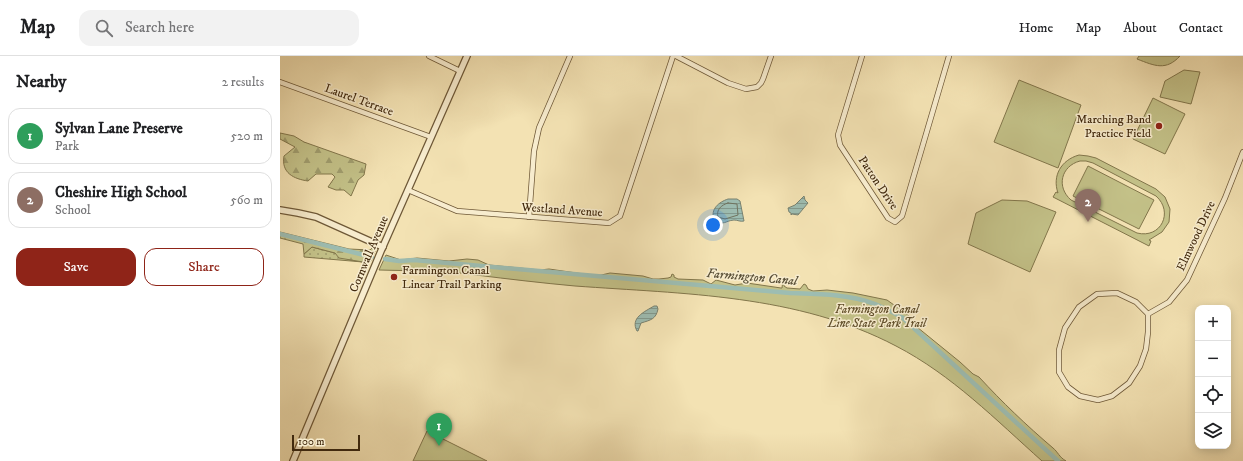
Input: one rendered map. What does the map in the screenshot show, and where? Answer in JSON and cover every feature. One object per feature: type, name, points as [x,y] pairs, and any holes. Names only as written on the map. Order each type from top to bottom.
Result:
[{"type":"street","points":[[429,56],[460,70]]},
{"type":"street","name":"Cornwall Avenue","points":[[293,461],[383,247],[467,56]]},
{"type":"street","points":[[528,217],[534,151],[539,128],[570,56]]},
{"type":"street","points":[[675,56],[728,83],[746,89],[757,87],[763,79],[771,56]]},
{"type":"street","name":"Westland Avenue","points":[[408,190],[457,211],[609,223],[620,216],[675,56]]},
{"type":"street","name":"Patton Drive","points":[[862,56],[838,135],[840,145],[888,218],[895,222],[902,216],[949,56]]},
{"type":"street","name":"Laurel Terrace","points":[[280,82],[432,137]]},
{"type":"street","name":"Elmwood Drive","points":[[1148,314],[1169,302],[1187,280],[1225,198],[1243,152]]},
{"type":"street","points":[[280,210],[298,212],[316,217],[383,247]]},
{"type":"street","points":[[1117,293],[1136,302],[1148,314],[1146,349],[1140,366],[1129,384],[1112,396],[1098,400],[1080,396],[1068,386],[1059,372],[1059,350],[1065,328],[1079,307],[1097,294],[1117,293]]},
{"type":"green space","points":[[1139,56],[1180,56],[1170,64],[1160,66],[1149,64],[1137,59]]},
{"type":"green space","points":[[1184,70],[1200,72],[1191,104],[1160,97],[1165,81]]},
{"type":"green space","points":[[1019,80],[1081,105],[1058,168],[994,142]]},
{"type":"green space","name":"Marching Band Practice Field","points":[[1153,98],[1185,114],[1165,154],[1133,139]]},
{"type":"green space","points":[[280,133],[294,136],[304,142],[366,164],[364,175],[358,180],[351,196],[344,190],[336,190],[328,187],[335,177],[332,174],[316,174],[308,181],[293,177],[285,167],[284,156],[295,147],[280,139]]},
{"type":"green space","points":[[1079,155],[1096,158],[1156,189],[1165,197],[1170,209],[1169,222],[1162,232],[1149,240],[1151,241],[1149,246],[1053,197],[1056,192],[1058,193],[1056,187],[1057,175],[1063,165],[1073,157]],"holes":[[[1080,161],[1093,163],[1156,196],[1164,209],[1162,223],[1158,228],[1153,232],[1145,234],[1137,233],[1071,200],[1063,189],[1062,183],[1065,172],[1068,167]]]},
{"type":"green space","points":[[1088,166],[1154,200],[1139,229],[1073,196]]},
{"type":"green space","points":[[1002,200],[1027,201],[1056,212],[1030,272],[968,244],[976,213]]},
{"type":"green space","points":[[280,232],[349,249],[370,250],[374,246],[375,251],[371,261],[363,262],[339,258],[335,253],[312,247],[304,254],[303,244],[280,238]]},
{"type":"green space","points":[[312,247],[335,253],[350,260],[363,262],[304,257],[304,254]]},
{"type":"green space","name":"Farmington Canal Line State Park Trail","points":[[386,255],[401,260],[417,258],[449,261],[467,259],[478,260],[489,265],[540,270],[549,269],[597,276],[610,273],[659,279],[671,277],[672,274],[678,279],[703,280],[711,284],[716,280],[735,285],[747,283],[782,288],[783,279],[785,278],[784,286],[787,288],[800,289],[804,284],[808,289],[813,291],[827,290],[853,293],[887,300],[908,315],[917,327],[973,374],[979,377],[1014,413],[1066,461],[1042,461],[955,384],[936,370],[896,346],[858,329],[819,316],[780,306],[698,295],[575,286],[452,272],[379,270]]},
{"type":"green space","points":[[427,431],[487,461],[413,461]]},
{"type":"water","points":[[804,196],[808,203],[798,215],[791,215],[788,208],[795,205]]},
{"type":"water","points":[[728,199],[737,199],[740,201],[744,221],[734,220],[723,223],[714,220],[713,212],[716,206]]},
{"type":"water","points":[[654,306],[657,306],[658,309],[656,315],[650,320],[641,323],[637,331],[635,322],[639,316]]},
{"type":"waterway","name":"Farmington Canal","points":[[280,234],[372,257]]},
{"type":"waterway","name":"Farmington Canal","points":[[385,259],[399,261],[414,260],[790,293],[833,295],[854,298],[875,304],[903,318],[1058,461]]},
{"type":"place","name":"Marching Band Practice Field","points":[[1159,126]]},
{"type":"place","name":"Cheshire High School","points":[[1088,222]]},
{"type":"place","name":"Farmington Canal Linear Trail Parking","points":[[394,277]]},
{"type":"place","name":"Sylvan Lane Preserve","points":[[439,446]]}]
